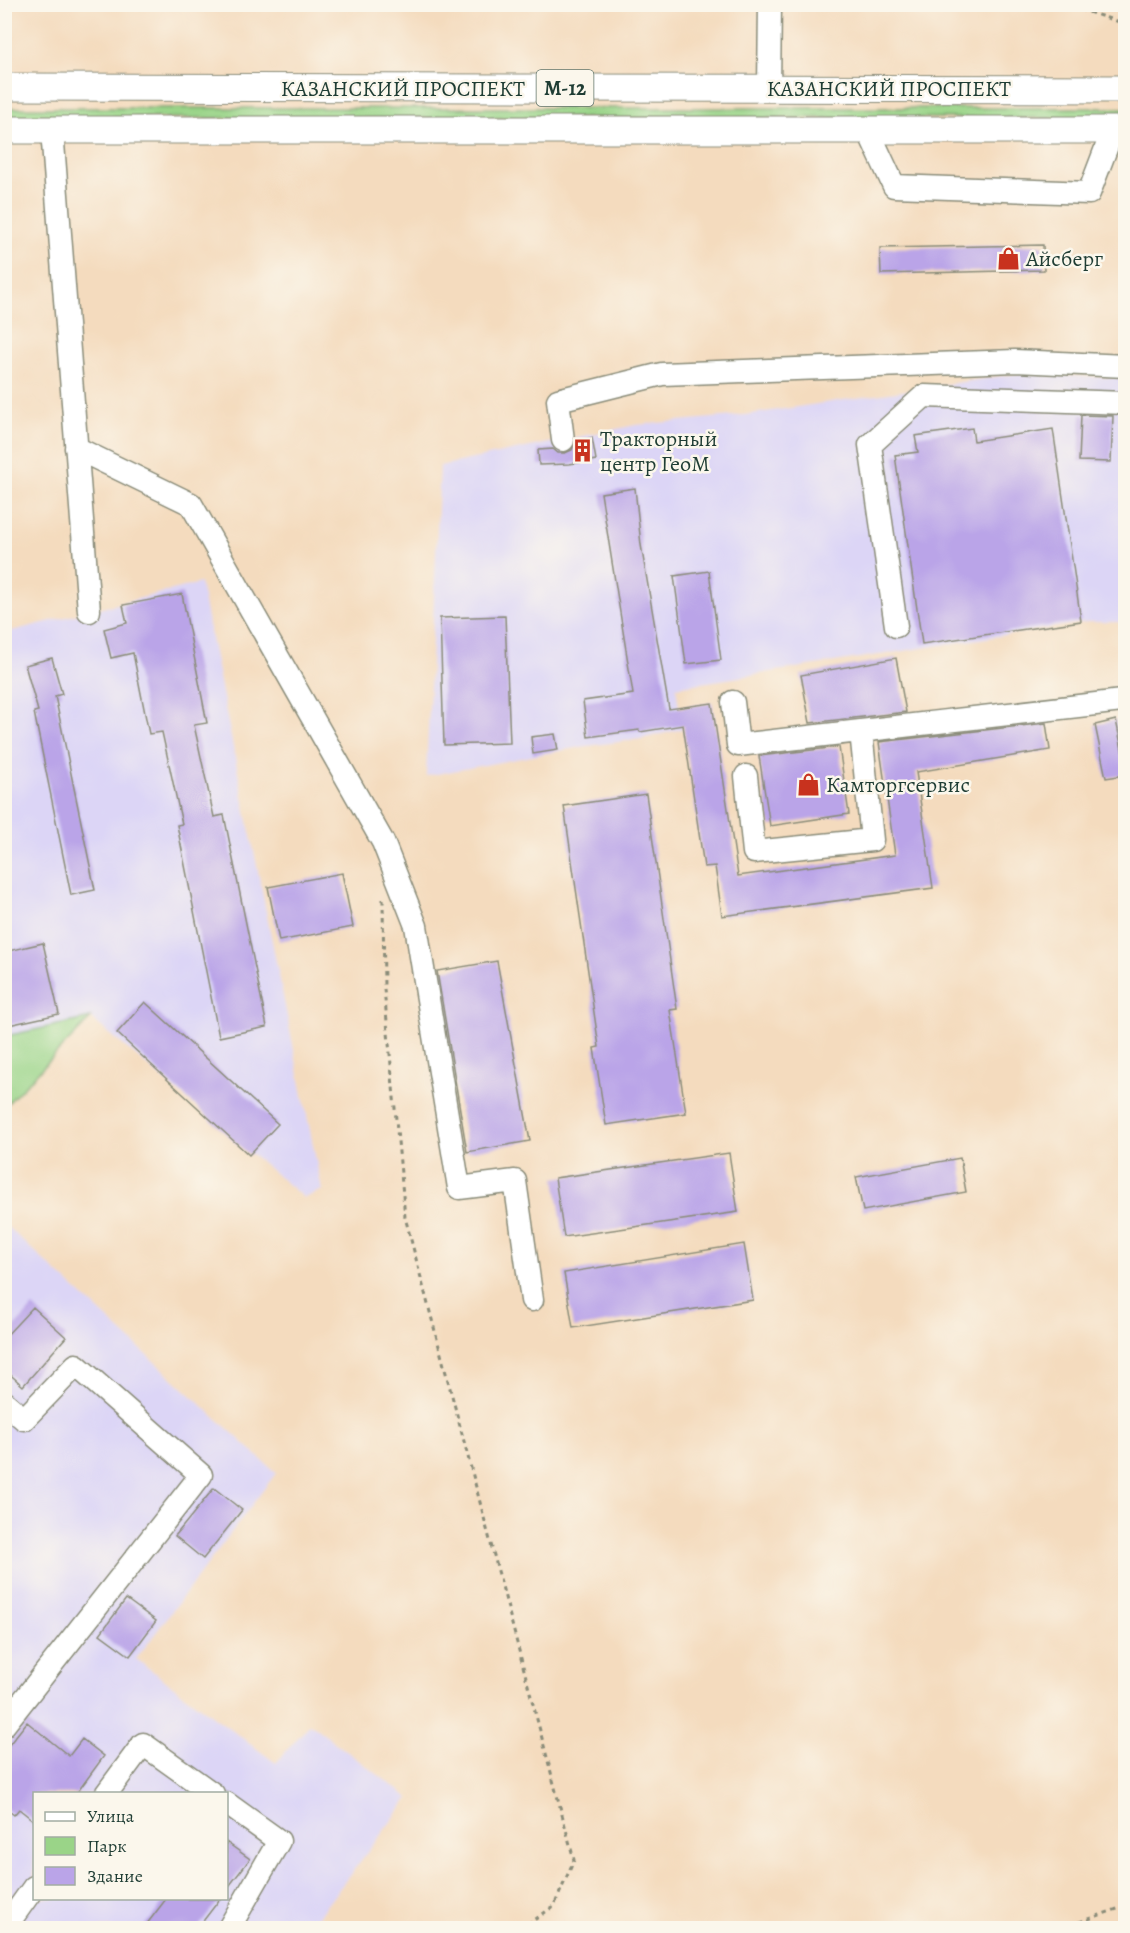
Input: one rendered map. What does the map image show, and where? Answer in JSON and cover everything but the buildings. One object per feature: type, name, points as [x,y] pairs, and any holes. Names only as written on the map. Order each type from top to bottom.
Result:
[{"type":"main road","name":"КАЗАНСКИЙ ПРОСПЕКТ","points":[[4,87],[1125,89]]},
{"type":"main road","name":"КАЗАНСКИЙ ПРОСПЕКТ","points":[[4,130],[1119,130]]},
{"type":"lane","points":[[769,88],[770,4]]},
{"type":"lane","points":[[52,130],[89,611]]},
{"type":"lane","points":[[868,130],[894,186],[1089,193],[1119,130]]},
{"type":"lane","points":[[563,440],[558,400],[662,374],[1015,361],[1125,366]]},
{"type":"lane","points":[[896,626],[870,445],[924,396],[1125,403]]},
{"type":"lane","points":[[76,448],[191,504],[383,842],[416,926],[459,1188],[515,1181],[532,1300]]},
{"type":"lane","points":[[733,702],[738,745],[1119,701]]},
{"type":"lane","points":[[746,776],[753,852],[872,840],[861,731]]},
{"type":"lane","points":[[4,1402],[24,1419],[76,1365],[201,1475],[4,1725]]},
{"type":"lane","points":[[107,1792],[143,1744],[210,1792]]},
{"type":"lane","points":[[228,1804],[279,1841],[229,1929]]},
{"type":"lane","points":[[14,1915],[33,1888]]},
{"type":"path","points":[[1063,4],[1125,24]]},
{"type":"path","points":[[383,898],[384,989],[405,1217],[574,1860],[554,1906],[523,1929]]},
{"type":"path","points":[[1062,1929],[1125,1906]]},
{"type":"shaded area","points":[[1015,374],[1125,378],[1125,622],[1087,622],[676,687],[682,729],[641,739],[580,747],[426,776],[440,466],[636,425],[745,415]]},
{"type":"shaded area","points":[[200,583],[322,1190],[304,1198],[91,1018],[5,1036],[4,633]]},
{"type":"shaded area","points":[[4,1224],[276,1473],[136,1659],[276,1763],[310,1724],[409,1798],[309,1928],[5,1928]]},
{"type":"green space","points":[[4,108],[1125,108],[1126,118],[5,118]]},
{"type":"green space","points":[[91,1018],[5,1106],[5,1036]]},
{"type":"place","name":"Айсберг","points":[[1008,258]]},
{"type":"place","name":"Тракторный центр ГеоМ","points":[[582,451]]},
{"type":"place","name":"Камторгсервис","points":[[808,784]]}]
